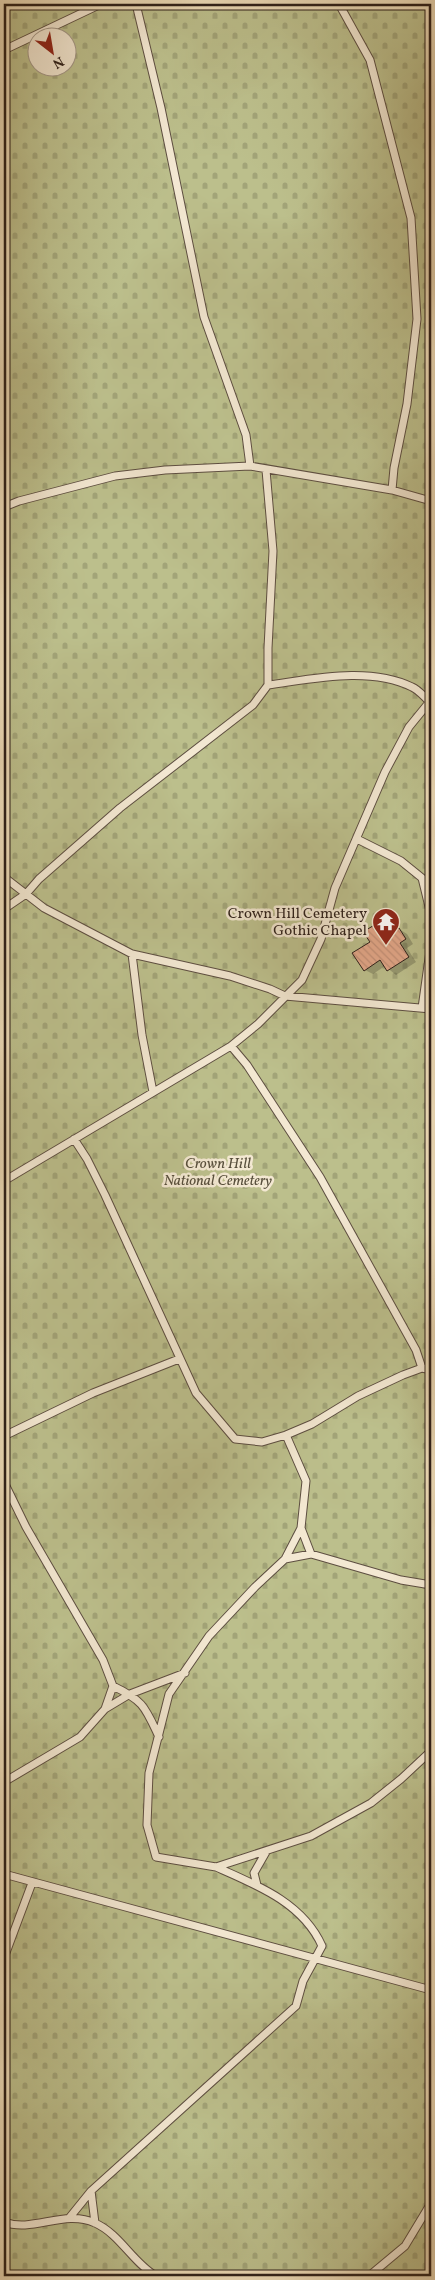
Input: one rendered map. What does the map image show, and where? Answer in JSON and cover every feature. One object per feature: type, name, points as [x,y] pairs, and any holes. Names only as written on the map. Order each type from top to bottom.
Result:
[{"type":"lane","points":[[4,50],[101,4]]},
{"type":"lane","points":[[136,4],[161,108],[204,317],[246,435],[250,466]]},
{"type":"lane","points":[[339,4],[370,60],[411,218],[417,319],[407,404],[394,468],[392,490]]},
{"type":"lane","points":[[4,507],[36,496],[115,476],[165,470],[250,466],[392,490],[431,501]]},
{"type":"lane","points":[[4,909],[26,894],[120,808],[253,705],[268,685],[273,550],[266,470]]},
{"type":"lane","points":[[4,1181],[231,1046],[258,1024],[302,980],[321,939],[335,888],[357,839],[362,821],[408,727],[430,701],[414,687],[390,679],[335,675],[268,685]]},
{"type":"lane","points":[[357,839],[401,861],[422,878],[431,915]]},
{"type":"lane","points":[[4,877],[44,908],[132,954],[230,976],[285,996],[431,1009]]},
{"type":"lane","points":[[422,1008],[431,944]]},
{"type":"lane","points":[[132,954],[142,1035],[153,1092]]},
{"type":"lane","points":[[231,1046],[247,1065],[320,1177],[416,1350],[422,1368]]},
{"type":"lane","points":[[74,1139],[87,1159],[105,1195],[196,1393],[235,1440],[262,1442],[286,1436],[312,1424],[358,1396],[422,1368],[431,1370]]},
{"type":"lane","points":[[4,1436],[93,1393],[179,1359]]},
{"type":"lane","points":[[70,2217],[91,2191],[296,2006],[303,1981],[322,1946],[315,1929],[290,1904],[257,1885],[216,1867],[156,1857],[147,1825],[149,1773],[169,1694],[209,1636],[255,1587],[286,1559],[301,1528],[306,1482],[286,1436]]},
{"type":"lane","points":[[4,1482],[26,1527],[103,1660],[113,1686],[105,1709]]},
{"type":"lane","points":[[301,1528],[311,1554]]},
{"type":"lane","points":[[286,1559],[311,1554],[383,1575],[431,1585]]},
{"type":"lane","points":[[4,1782],[80,1737],[105,1709],[130,1694],[185,1673]]},
{"type":"lane","points":[[113,1686],[130,1694],[145,1706],[159,1738]]},
{"type":"lane","points":[[216,1867],[311,1836],[371,1803],[401,1780],[431,1751]]},
{"type":"lane","points":[[257,1885],[254,1873],[266,1852]]},
{"type":"lane","points":[[4,1874],[431,1990]]},
{"type":"lane","points":[[4,1958],[32,1883]]},
{"type":"lane","points":[[91,2191],[95,2223]]},
{"type":"lane","points":[[369,2276],[405,2246],[431,2203]]},
{"type":"lane","points":[[4,2222],[16,2227],[70,2217],[95,2223],[121,2242],[154,2276]]},
{"type":"green space","name":"Crown Hill National Cemetery","points":[[4,4],[431,4],[431,2276],[4,2276]]},
{"type":"building","points":[[384,919],[393,932],[399,928],[406,939],[400,943],[409,957],[387,971],[380,960],[364,971],[352,953],[370,942],[363,932]]},
{"type":"place","name":"Crown Hill Cemetery Gothic Chapel","points":[[386,946]]}]
